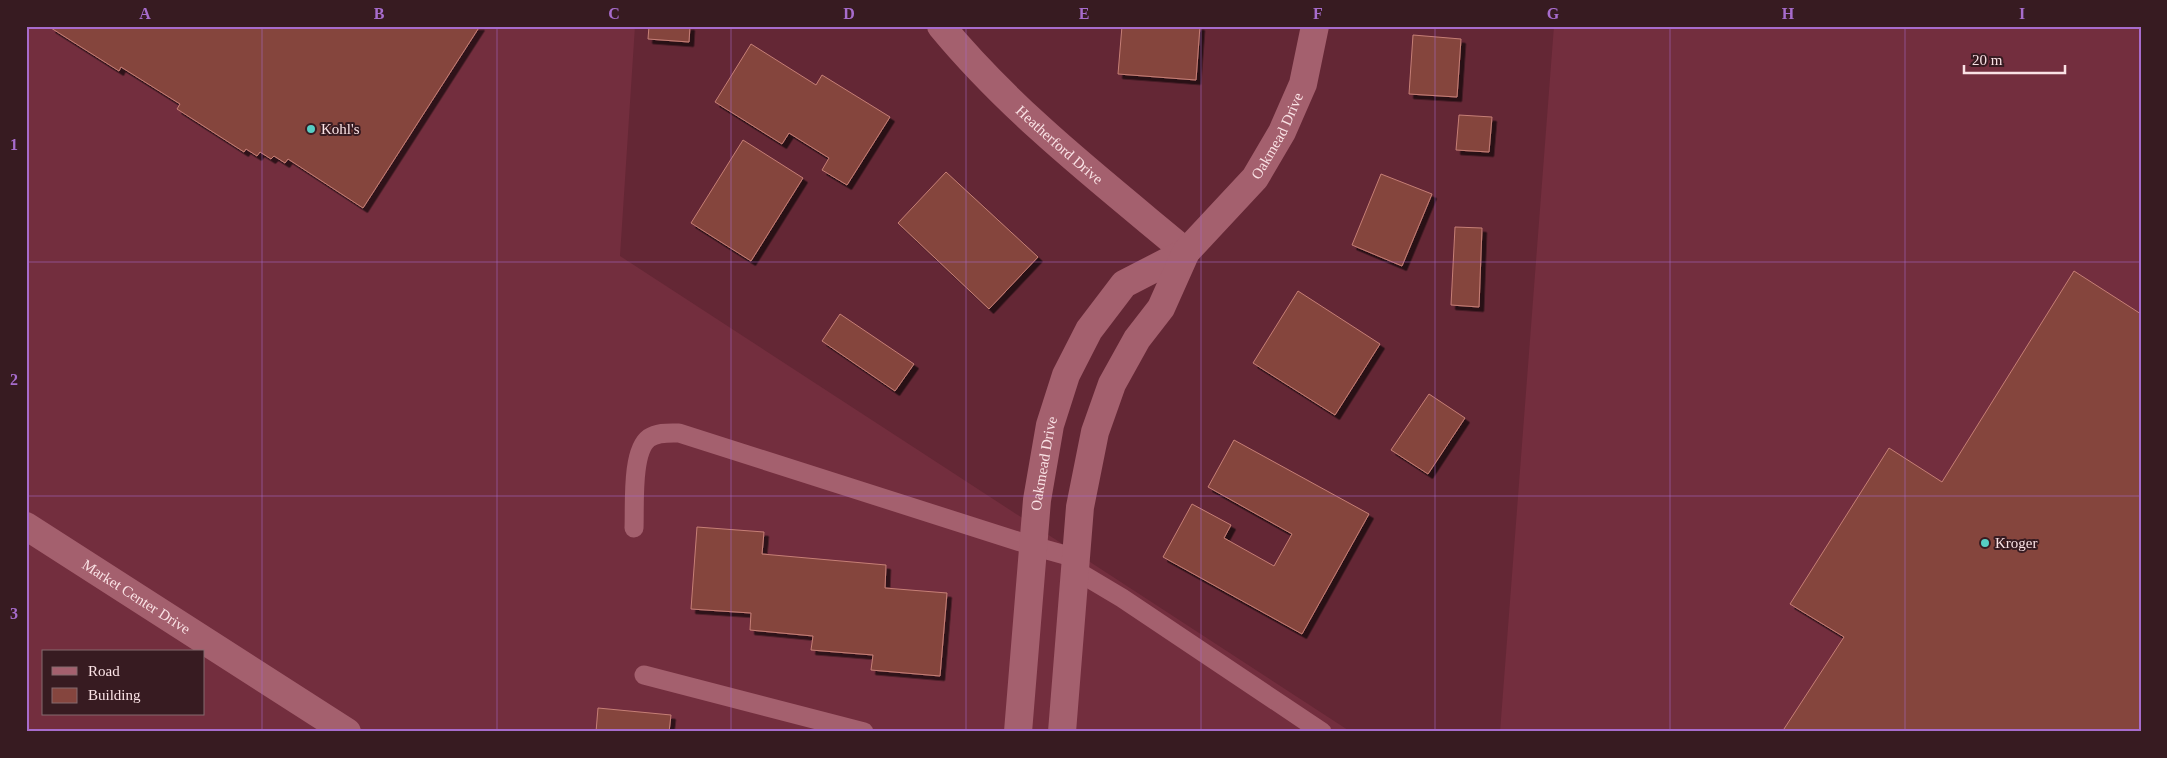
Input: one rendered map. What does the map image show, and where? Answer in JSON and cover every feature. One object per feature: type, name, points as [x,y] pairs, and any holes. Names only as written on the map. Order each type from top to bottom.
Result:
[{"type":"street","name":"Heatherford Drive","points":[[941,26],[963,53],[1026,116],[1077,162],[1186,252]]},
{"type":"street","name":"Oakmead Drive","points":[[1062,732],[1080,507],[1095,432],[1112,384],[1137,339],[1160,308],[1186,252],[1255,178],[1282,132],[1303,84],[1315,26]]},
{"type":"street","name":"Oakmead Drive","points":[[1018,732],[1037,500],[1050,425],[1066,376],[1089,330],[1124,284],[1186,252]]},
{"type":"street","name":"Market Center Drive","points":[[26,526],[347,732]]},
{"type":"lane","points":[[634,528],[637,460],[642,445],[650,437],[662,433],[679,433],[1033,546],[1075,564],[1122,598],[1322,732]]},
{"type":"lane","points":[[644,675],[864,732]]},
{"type":"shaded area","points":[[26,26],[635,26],[620,256],[1351,732],[26,732]]},
{"type":"shaded area","points":[[1554,26],[2141,26],[2141,732],[1500,732]]},
{"type":"building","name":"Kohl's","points":[[52,26],[480,26],[363,208],[288,159],[285,163],[274,156],[271,159],[260,152],[257,156],[246,149],[244,152],[177,109],[180,104],[121,67],[119,71],[51,28]]},
{"type":"building","points":[[649,26],[690,26],[689,42],[648,39]]},
{"type":"building","points":[[1122,26],[1200,26],[1196,80],[1118,74]]},
{"type":"building","points":[[1413,35],[1461,39],[1457,97],[1409,94]]},
{"type":"building","points":[[751,44],[816,85],[822,75],[890,117],[847,185],[822,170],[829,158],[789,133],[782,144],[715,102]]},
{"type":"building","points":[[1459,115],[1492,117],[1489,152],[1456,150]]},
{"type":"building","points":[[743,140],[803,178],[751,261],[691,223]]},
{"type":"building","points":[[946,172],[1038,257],[989,309],[898,223]]},
{"type":"building","points":[[1381,174],[1432,194],[1402,266],[1352,245]]},
{"type":"building","points":[[1455,227],[1482,228],[1479,307],[1451,305]]},
{"type":"building","name":"Kroger","points":[[2074,271],[2141,314],[2141,732],[1782,732],[1844,637],[1790,604],[1889,448],[1942,482]]},
{"type":"building","points":[[1298,291],[1380,344],[1335,415],[1253,363]]},
{"type":"building","points":[[840,314],[914,364],[895,391],[822,341]]},
{"type":"building","points":[[1429,394],[1465,418],[1428,474],[1391,450]]},
{"type":"building","points":[[1234,440],[1369,514],[1302,634],[1163,557],[1192,504],[1231,525],[1224,538],[1274,566],[1292,534],[1208,487]]},
{"type":"building","points":[[697,527],[764,532],[762,554],[886,565],[885,588],[947,593],[940,676],[871,670],[873,655],[811,650],[813,636],[750,630],[751,613],[691,609]]},
{"type":"building","points":[[598,708],[671,715],[669,732],[596,732]]},
{"type":"place","name":"Kohl's","points":[[311,129]]},
{"type":"place","name":"Kroger","points":[[1985,543]]}]
